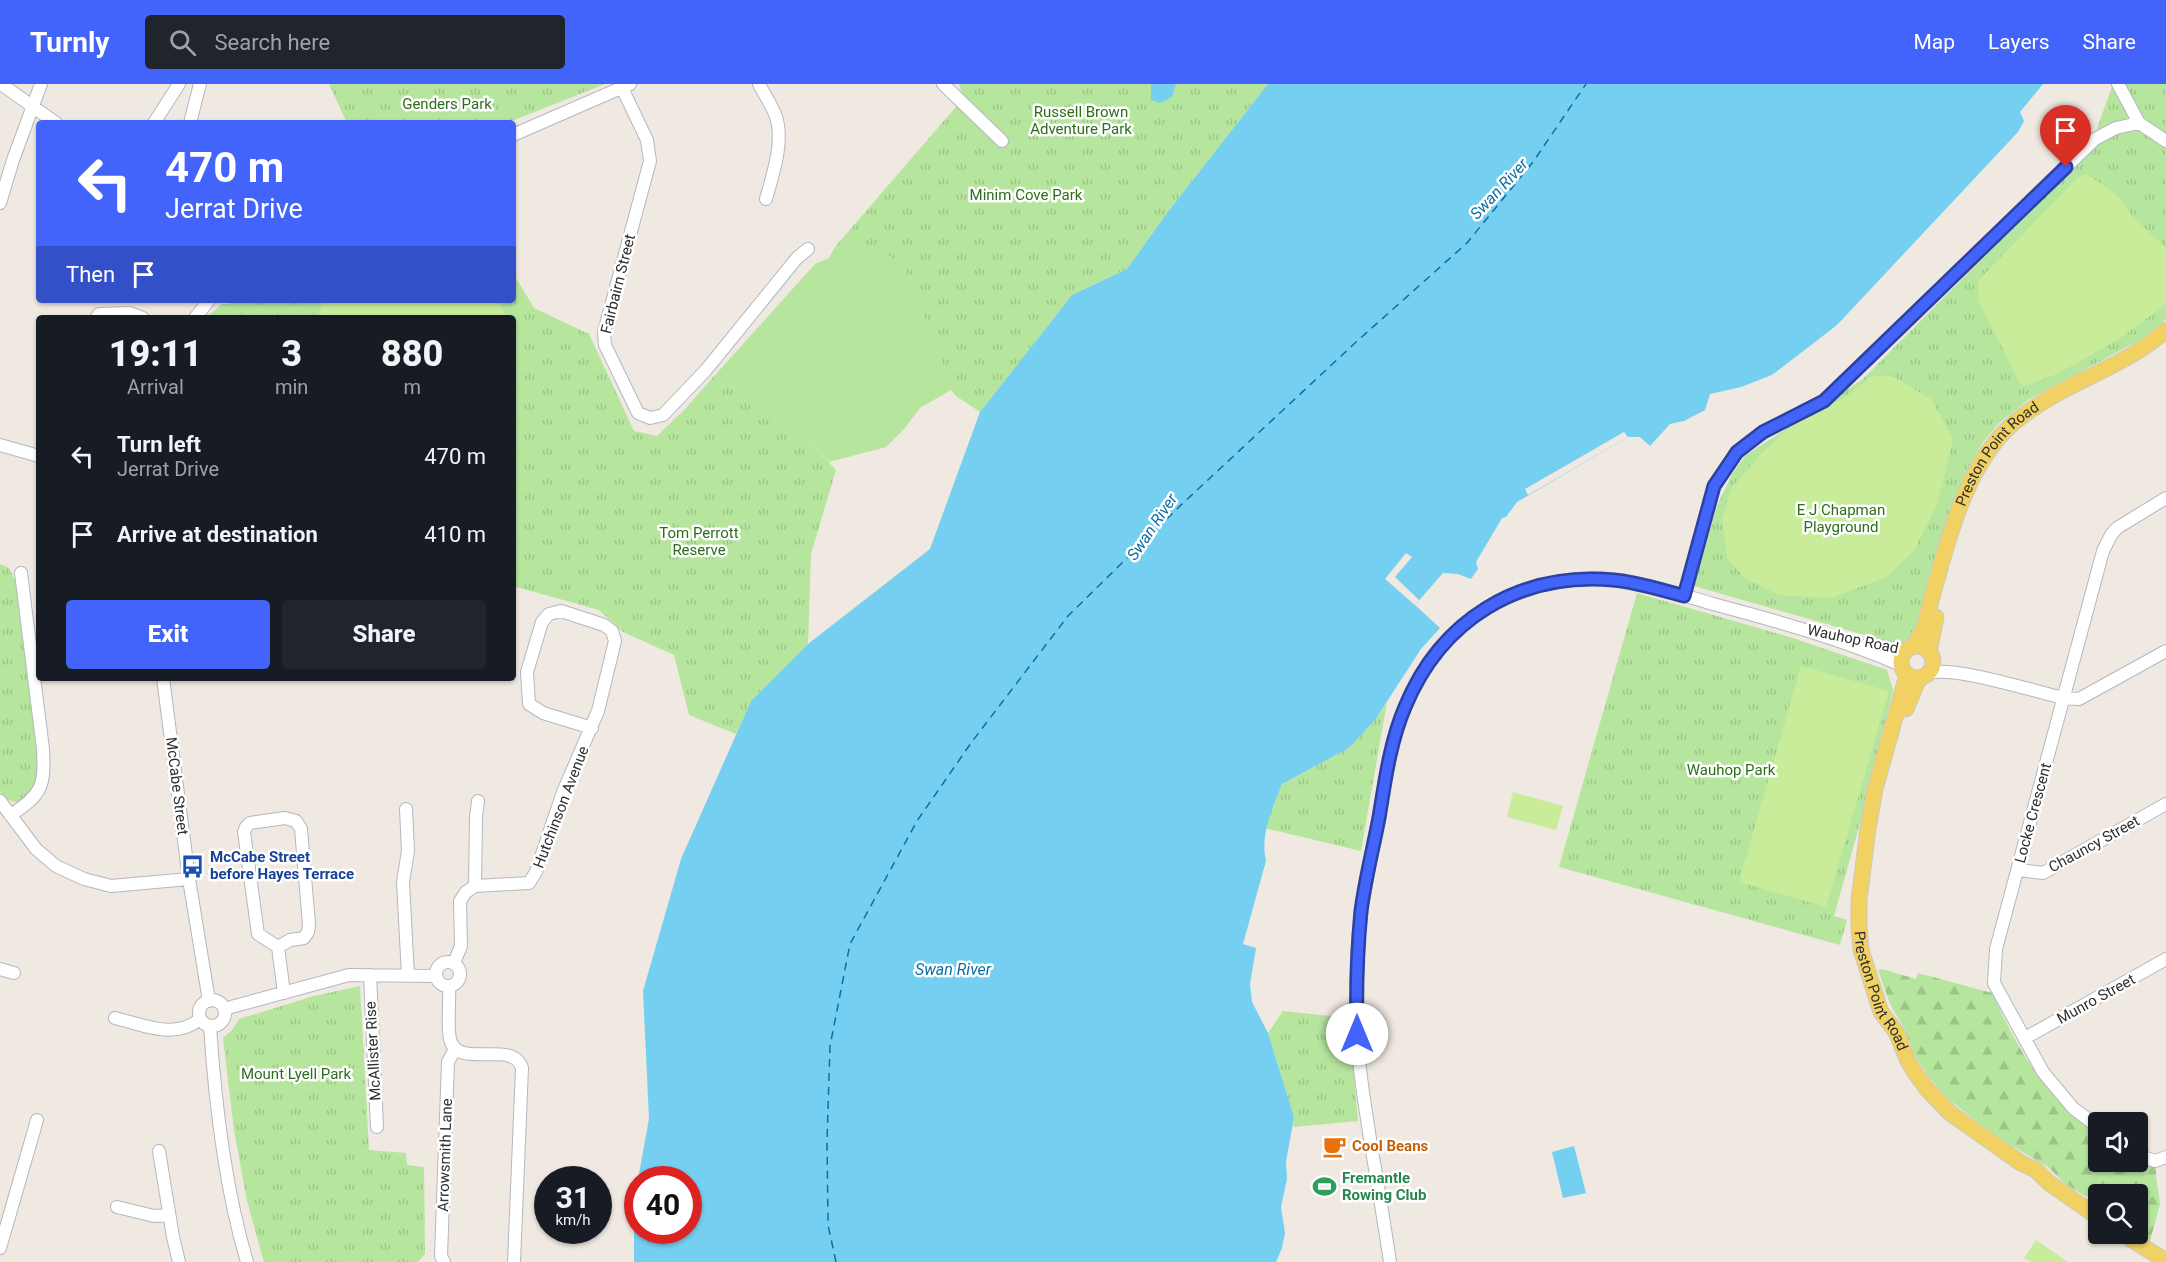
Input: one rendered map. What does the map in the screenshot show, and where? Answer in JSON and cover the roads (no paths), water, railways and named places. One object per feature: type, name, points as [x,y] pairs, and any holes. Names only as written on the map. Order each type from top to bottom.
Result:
[{"type":"main road","name":"Preston Point Road","points":[[2088,1203],[2040,1164],[1978,1124],[1947,1099],[1933,1084],[1894,1018],[1879,983],[1867,939],[1866,918],[1874,834],[1880,801],[1907,706],[1923,630],[1959,511],[1973,474],[1997,439],[2032,408],[2139,351],[2166,330]]},
{"type":"main road","name":"Preston Point Road","points":[[2088,1210],[2049,1183],[2046,1177],[2021,1163],[1950,1113],[1927,1089],[1908,1061],[1896,1032],[1884,1018],[1878,1002],[1861,950],[1859,900],[1875,789],[1917,663],[1932,630],[1964,520],[1982,476],[2011,435],[2037,414],[2140,358],[2166,340]]},
{"type":"main road","points":[[2148,1242],[2166,1252]]},
{"type":"main road","points":[[2139,1244],[2166,1261]]},
{"type":"street","points":[[1,84],[52,120]]},
{"type":"street","points":[[0,203],[41,84]]},
{"type":"street","points":[[156,120],[179,84]]},
{"type":"street","points":[[191,120],[201,84]]},
{"type":"street","points":[[759,84],[776,116],[778,143],[776,165],[766,199]]},
{"type":"street","points":[[943,84],[1002,141]]},
{"type":"street","points":[[2118,84],[2139,123],[2166,141]]},
{"type":"street","points":[[516,134],[626,86]]},
{"type":"street","name":"Fairbairn Street","points":[[626,86],[647,140],[650,161],[604,332],[605,345],[638,413],[650,418],[663,415],[706,370],[797,258],[808,249]]},
{"type":"street","points":[[1684,596],[1714,486],[1737,452],[1763,432],[1824,401],[2096,139],[2116,128],[2139,123]]},
{"type":"street","points":[[197,315],[207,303]]},
{"type":"street","points":[[98,315],[130,313],[135,315]]},
{"type":"street","points":[[0,445],[36,455]]},
{"type":"street","name":"Locke Crescent","points":[[2088,1119],[2073,1108],[2043,1072],[1994,983],[1996,949],[2106,543],[2111,535],[2126,522],[2166,498]]},
{"type":"street","points":[[11,815],[32,801],[45,776],[21,573]]},
{"type":"street","name":"Wauhop Road","points":[[1390,1262],[1358,1051],[1356,974],[1361,910],[1391,752],[1404,709],[1419,677],[1443,643],[1473,616],[1536,586],[1572,579],[1614,580],[1684,596],[1800,628],[1837,635],[1878,647],[1917,663],[2064,698]]},
{"type":"street","name":"Hutchinson Avenue","points":[[476,886],[529,883],[536,872],[563,792],[592,728],[598,711],[615,641],[612,631],[604,625],[561,611],[549,614],[542,622],[527,672],[529,704],[543,713],[592,728]]},
{"type":"street","points":[[2064,698],[2079,699],[2088,695],[2166,651]]},
{"type":"street","name":"McCabe Street","points":[[163,681],[189,879],[209,1001]]},
{"type":"street","points":[[0,801],[36,849],[56,866],[84,879],[111,886],[189,879]]},
{"type":"street","points":[[454,963],[461,946],[460,901],[466,892],[476,886],[478,801]]},
{"type":"street","name":"Chauncy Street","points":[[2019,870],[2043,873],[2166,804]]},
{"type":"street","points":[[406,809],[408,851],[403,882],[408,975]]},
{"type":"street","points":[[278,947],[290,940],[304,938],[309,924],[301,829],[296,820],[291,819],[256,822],[246,827],[244,832],[258,934],[278,947],[284,993]]},
{"type":"street","name":"Munro Street","points":[[2025,1038],[2166,959]]},
{"type":"street","points":[[447,962],[454,963],[459,969],[460,977],[456,984],[450,987],[439,983],[436,976],[440,965],[447,962]]},
{"type":"street","points":[[0,969],[14,973]]},
{"type":"street","points":[[115,1018],[172,1031],[205,1022],[222,1022],[225,1010],[231,1007],[349,975],[436,976]]},
{"type":"street","name":"McAllister Rise","points":[[370,975],[377,1127]]},
{"type":"street","points":[[450,987],[450,1039],[455,1049],[463,1053],[510,1056],[517,1060],[522,1068],[514,1262]]},
{"type":"street","points":[[225,1010],[217,1001],[209,1001],[202,1006],[233,1208],[247,1262]]},
{"type":"street","name":"Arrowsmith Lane","points":[[444,1262],[441,1256],[448,1062],[455,1049]]},
{"type":"street","points":[[0,1248],[37,1119]]},
{"type":"street","points":[[159,1151],[179,1262]]},
{"type":"street","points":[[2148,1158],[2158,1161],[2166,1157]]},
{"type":"street","points":[[117,1207],[154,1216],[169,1215]]},
{"type":"water","points":[[1151,84],[1176,84],[1172,97],[1160,103],[1151,100]]},
{"type":"water","name":"Swan River","points":[[1268,84],[2043,84],[2020,112],[2024,121],[2018,132],[1837,325],[1772,375],[1741,387],[1710,394],[1705,410],[1684,421],[1670,424],[1650,446],[1640,437],[1628,437],[1517,502],[1506,517],[1502,518],[1476,562],[1478,569],[1471,579],[1458,574],[1443,573],[1415,605],[1440,628],[1421,649],[1375,720],[1349,748],[1282,784],[1268,822],[1265,841],[1266,861],[1243,944],[1256,948],[1250,984],[1252,1002],[1268,1033],[1294,1117],[1286,1162],[1287,1179],[1281,1207],[1285,1233],[1276,1262],[634,1262],[634,1244],[702,1244],[702,1166],[640,1166],[649,1119],[643,991],[681,859],[751,701],[808,644],[930,549],[980,412],[1072,295],[1127,269],[1167,213]]},
{"type":"water","points":[[1574,1146],[1586,1193],[1563,1198],[1552,1152]]},
{"type":"place","name":"McCabe Street before Hayes Terrace","points":[[192,866]]},
{"type":"place","name":"Cool Beans","points":[[1334,1146]]},
{"type":"place","name":"Fremantle Rowing Club","points":[[1324,1187]]},
{"type":"park label","name":"Genders Park","points":[[447,104]]},
{"type":"park label","name":"Russell Brown Adventure Park","points":[[1081,120]]},
{"type":"park label","name":"Minim Cove Park","points":[[1026,195]]},
{"type":"park label","name":"E J Chapman Playground","points":[[1841,518]]},
{"type":"park label","name":"Tom Perrott Reserve","points":[[699,542]]},
{"type":"park label","name":"Wauhop Park","points":[[1731,770]]},
{"type":"park label","name":"Mount Lyell Park","points":[[296,1074]]}]
